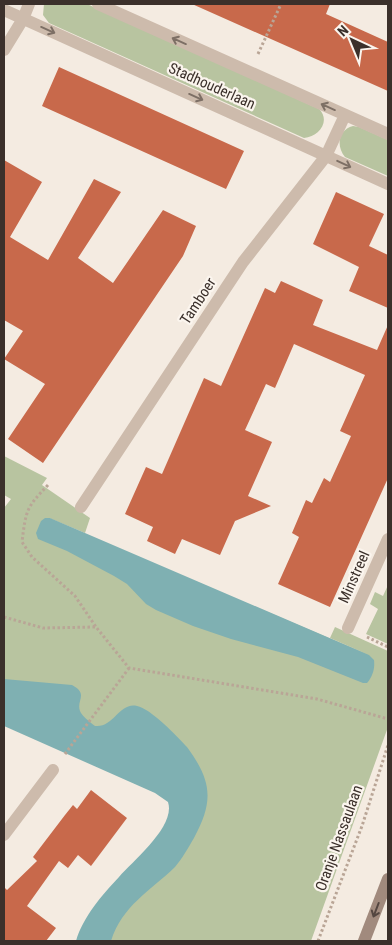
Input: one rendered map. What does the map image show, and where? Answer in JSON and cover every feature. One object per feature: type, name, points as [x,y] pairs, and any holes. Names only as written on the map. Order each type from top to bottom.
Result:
[{"type":"street","points":[[4,50],[23,19],[29,4]]},
{"type":"street","name":"Stadhouderlaan","points":[[98,4],[388,134]]},
{"type":"street","name":"Stadhouderlaan","points":[[4,10],[388,184]]},
{"type":"street","name":"Tamboer","points":[[82,507],[244,262],[326,156],[345,115]]},
{"type":"street","name":"Minstreel","points":[[348,628],[388,539]]},
{"type":"street","points":[[4,835],[53,770]]},
{"type":"street","points":[[364,941],[388,879]]},
{"type":"path","points":[[250,73],[281,4]]},
{"type":"path","points":[[48,485],[26,511],[22,542],[32,557],[75,596],[96,627],[129,668],[317,699],[388,719]]},
{"type":"path","points":[[4,616],[43,628],[96,627]]},
{"type":"path","points":[[53,770],[114,691],[129,668]]},
{"type":"path","name":"Oranje Nassaulaan","points":[[318,941],[362,826],[388,745]]},
{"type":"green space","points":[[44,4],[87,4],[319,109],[324,118],[322,128],[314,135],[304,138],[49,23],[43,15]]},
{"type":"green space","points":[[353,126],[388,140],[388,176],[345,157],[342,153],[340,139],[344,131]]},
{"type":"green space","points":[[4,456],[47,478],[42,485],[90,518],[85,533],[45,518],[369,655],[330,638],[335,627],[388,651],[388,727],[311,941],[105,941],[198,806],[4,710],[4,508],[11,499],[4,495]]},
{"type":"green space","points":[[388,585],[388,644],[366,634],[378,609],[370,604],[375,592],[383,596]]},
{"type":"water","points":[[45,518],[50,518],[369,655],[374,660],[371,678],[367,683],[363,683],[298,657],[231,639],[193,626],[156,610],[146,604],[127,584],[114,576],[67,551],[38,539],[36,533],[41,521]]},
{"type":"water","points":[[4,679],[72,685],[81,694],[79,707],[81,713],[95,726],[102,726],[121,711],[131,706],[143,708],[183,742],[201,770],[207,791],[207,802],[205,813],[194,838],[175,867],[129,909],[122,918],[111,941],[76,941],[83,923],[100,899],[160,832],[169,811],[168,802],[155,793],[4,726]]},
{"type":"building","points":[[192,4],[330,4],[326,14],[388,42],[388,91]]},
{"type":"building","points":[[59,67],[244,151],[226,189],[42,106]]},
{"type":"building","points":[[4,160],[42,182],[10,237],[48,260],[94,179],[121,192],[78,258],[113,283],[163,210],[196,226],[183,256],[43,463],[8,439],[45,384],[4,359],[23,331],[4,320]]},
{"type":"building","points":[[336,192],[384,214],[369,246],[388,255],[388,308],[349,291],[359,267],[313,244]]},
{"type":"building","points":[[281,281],[323,300],[313,325],[377,350],[388,325],[388,478],[330,607],[278,584],[299,537],[292,533],[306,500],[312,503],[324,478],[330,482],[351,436],[340,431],[365,375],[294,344],[275,388],[266,384],[245,430],[272,442],[248,496],[271,506],[235,521],[220,555],[182,539],[175,554],[147,541],[153,527],[125,514],[146,467],[162,474],[204,378],[221,386],[265,288],[275,293]]},
{"type":"building","points":[[91,790],[127,818],[91,866],[78,855],[68,868],[59,861],[27,906],[56,928],[46,941],[4,941],[4,887],[7,890],[37,861],[33,857],[73,805],[77,809]]}]
